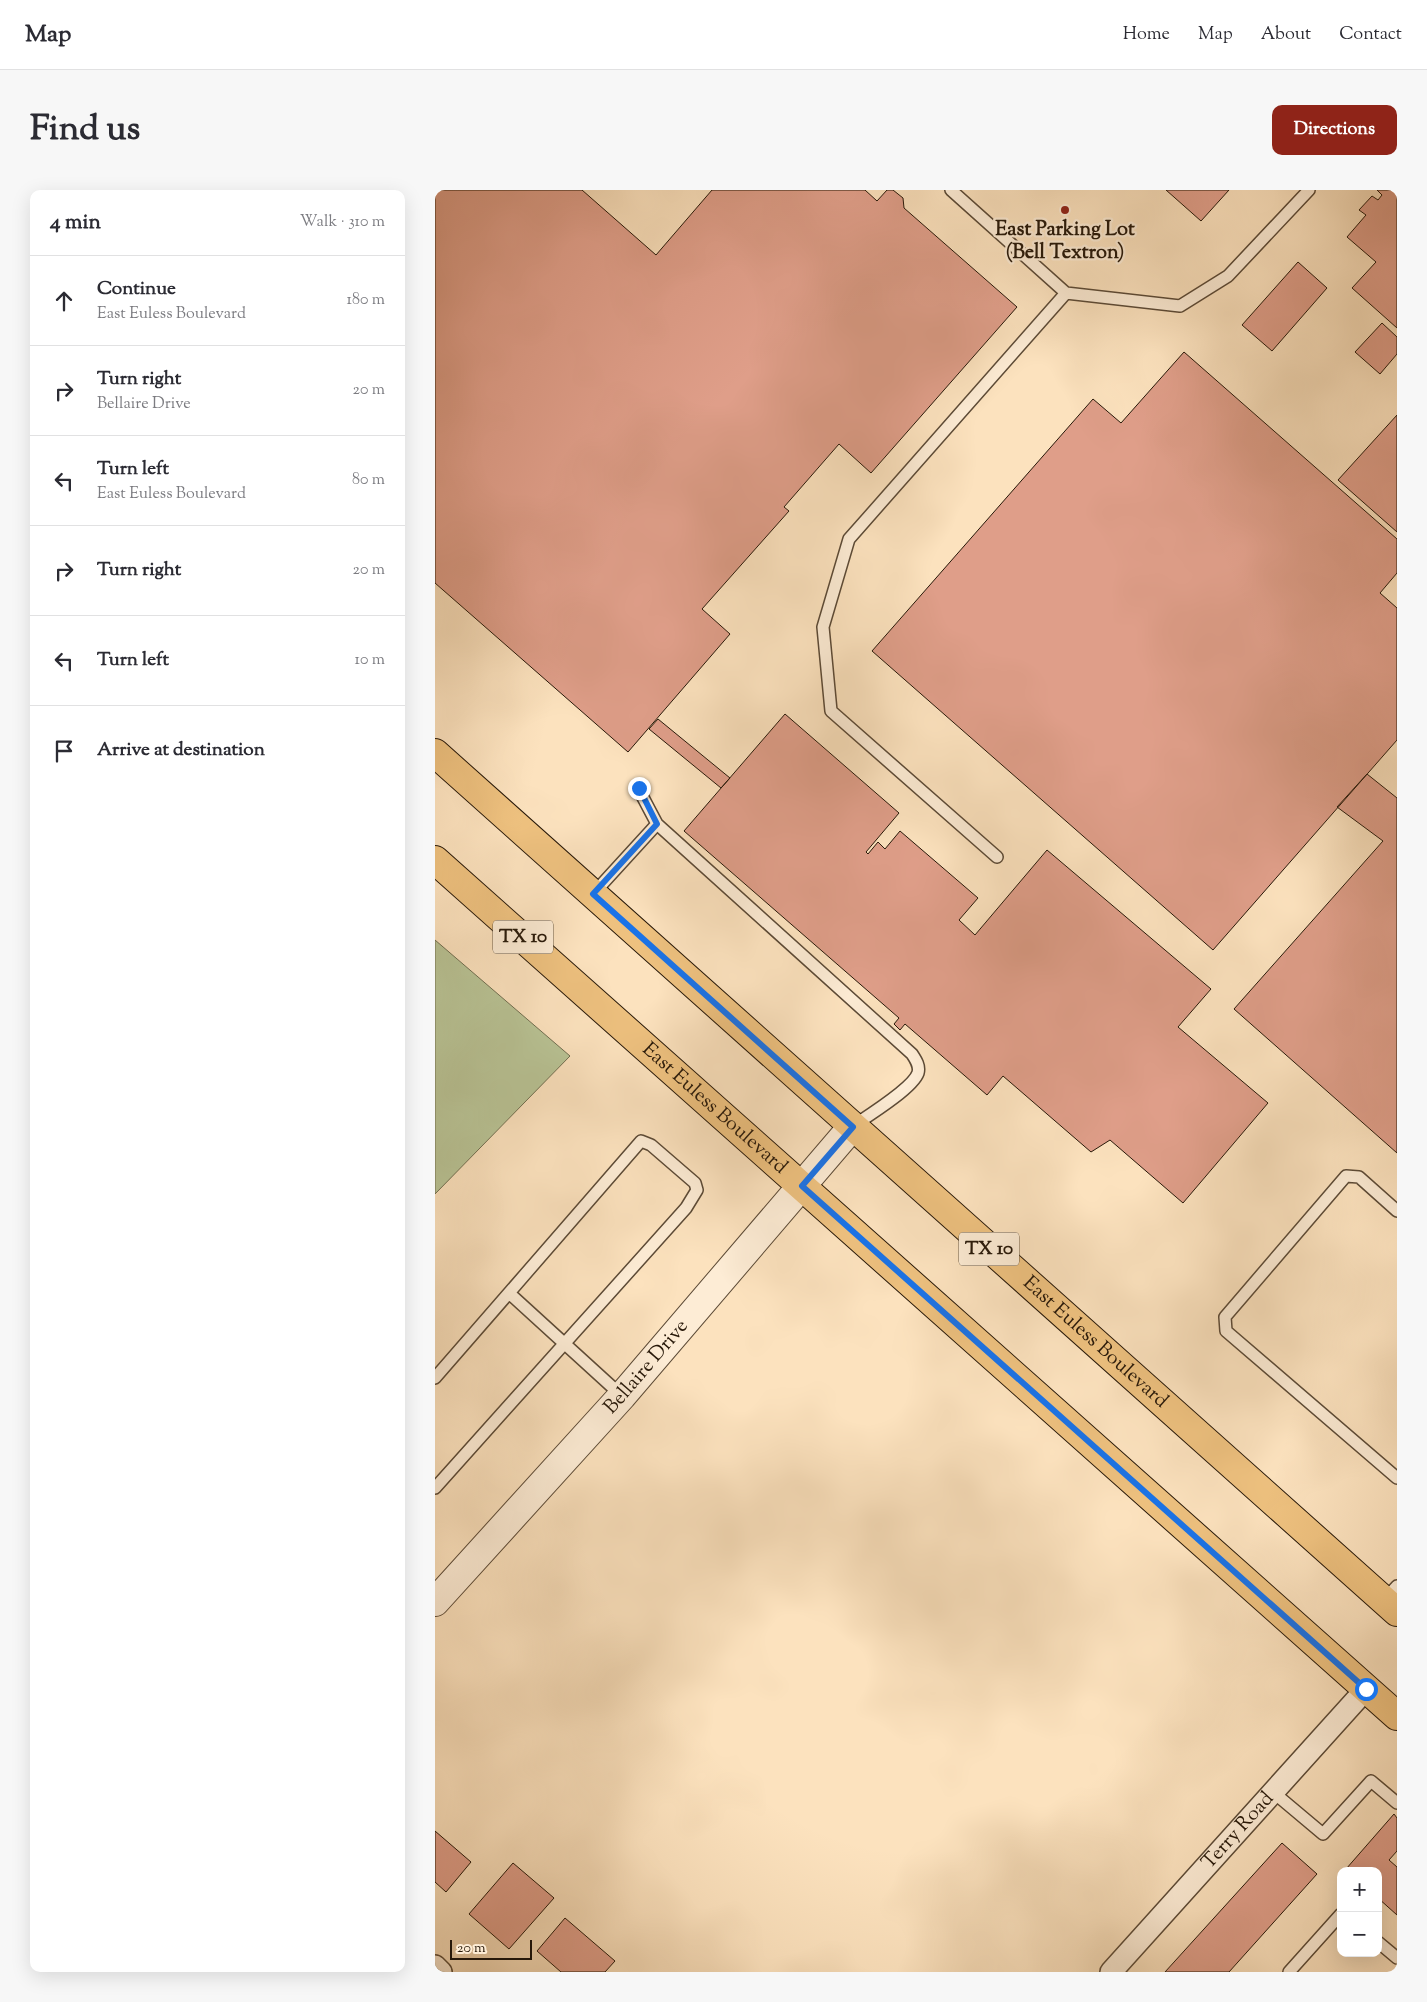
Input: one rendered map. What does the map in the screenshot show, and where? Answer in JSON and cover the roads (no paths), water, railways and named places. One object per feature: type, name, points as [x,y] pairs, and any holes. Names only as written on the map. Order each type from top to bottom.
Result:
[{"type":"main road","name":"East Euless Boulevard","points":[[435,753],[853,1127],[1393,1599]]},
{"type":"main road","name":"East Euless Boulevard","points":[[435,860],[1397,1716]]},
{"type":"street","name":"Bellaire Drive","points":[[435,1602],[622,1396],[853,1127]]},
{"type":"street","name":"Terry Road","points":[[1111,1972],[1366,1689]]},
{"type":"street","points":[[435,1966],[441,1972]]},
{"type":"lane","points":[[951,190],[1065,293],[1180,306],[1228,276],[1309,190]]},
{"type":"lane","points":[[997,857],[831,711],[823,627],[849,540],[1065,293]]},
{"type":"lane","points":[[639,788],[657,824],[912,1054],[918,1064],[918,1073],[909,1084],[853,1127]]},
{"type":"lane","points":[[593,894],[657,824]]},
{"type":"lane","points":[[435,1378],[641,1141],[651,1145],[695,1183],[697,1190],[686,1208],[435,1488]]},
{"type":"lane","points":[[1397,1211],[1359,1177],[1346,1176],[1225,1317],[1226,1331],[1397,1478]]},
{"type":"lane","points":[[509,1293],[622,1396]]},
{"type":"lane","points":[[1273,1792],[1323,1834],[1371,1781],[1397,1804]]},
{"type":"lane","points":[[1289,1972],[1337,1918]]},
{"type":"lane","points":[[1382,1945],[1397,1958]]},
{"type":"place","name":"East Parking Lot (Bell Textron)","points":[[1065,210]]}]
